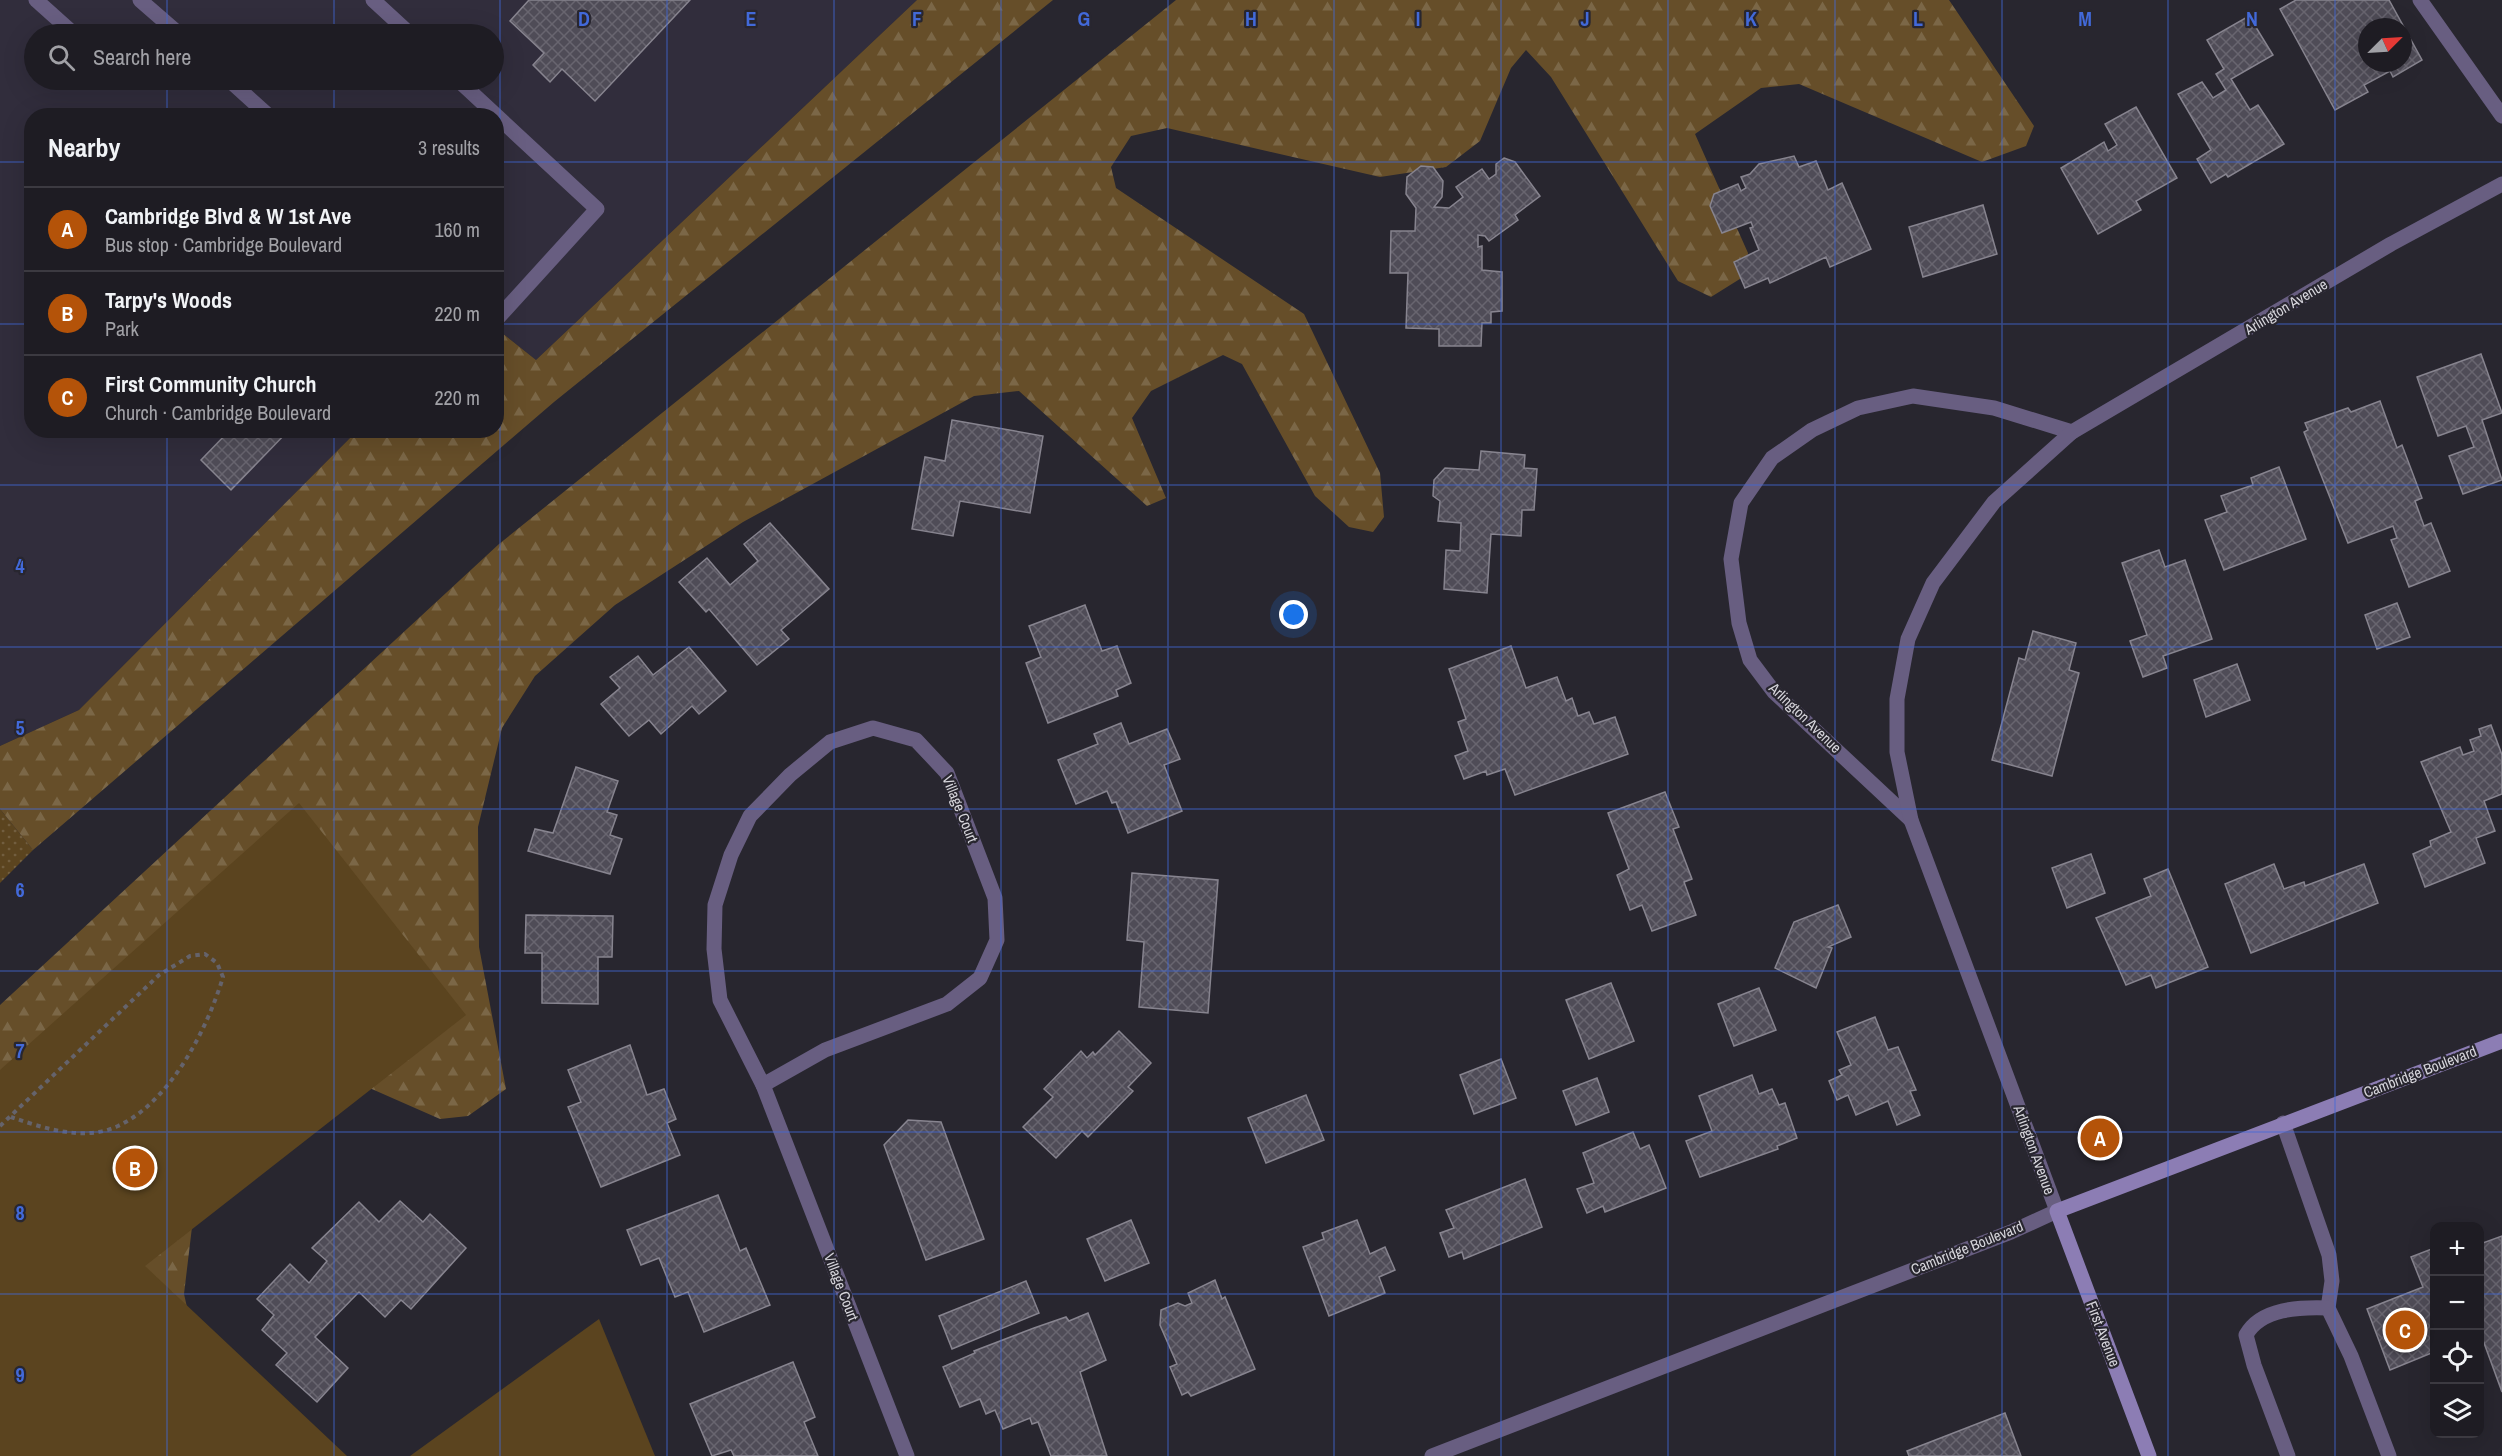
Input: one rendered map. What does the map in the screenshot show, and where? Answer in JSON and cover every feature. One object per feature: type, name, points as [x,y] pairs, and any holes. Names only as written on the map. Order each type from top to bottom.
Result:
[{"type":"street","points":[[36,0],[63,24]]},
{"type":"street","points":[[140,0],[168,24]]},
{"type":"street","points":[[373,0],[399,24]]},
{"type":"street","points":[[2420,0],[2502,116]]},
{"type":"street","points":[[240,90],[260,108]]},
{"type":"street","points":[[469,90],[488,108]]},
{"type":"street","points":[[504,123],[597,209],[504,311]]},
{"type":"street","name":"Arlington Avenue","points":[[2057,1211],[1911,820],[1897,752],[1897,699],[1908,639],[1933,583],[1994,502],[2072,432],[2391,244],[2502,184]]},
{"type":"street","name":"Arlington Avenue","points":[[1911,820],[1774,692],[1750,660],[1739,623],[1731,559],[1741,503],[1772,458],[1812,430],[1858,408],[1913,396],[1994,408],[2072,432]]},
{"type":"street","name":"Village Court","points":[[763,1084],[825,1050],[947,1004],[980,978],[997,940],[995,898],[946,772],[916,740],[873,728],[830,742],[790,776],[750,816],[731,855],[715,905],[714,949],[720,1000],[763,1084],[907,1456]]},
{"type":"street","name":"Cambridge Boulevard","points":[[1432,1456],[2000,1236],[2057,1211],[2283,1123],[2502,1041]]},
{"type":"street","points":[[2283,1123],[2329,1255],[2332,1281],[2328,1308],[2351,1356],[2389,1456]]},
{"type":"street","name":"First Avenue","points":[[2057,1211],[2149,1456]]},
{"type":"street","points":[[2288,1456],[2254,1365],[2246,1335],[2252,1323],[2270,1316],[2300,1307],[2328,1308]]},
{"type":"path","points":[[0,1126],[159,975],[190,956],[205,954],[217,963],[223,977],[215,1004],[185,1061],[148,1108],[116,1127],[84,1133],[46,1130],[11,1117]]},
{"type":"shaded area","points":[[0,0],[917,0],[536,360],[504,335],[504,108],[24,108],[24,438],[350,438],[79,710],[0,746]]},
{"type":"shaded area","points":[[299,803],[466,1015],[145,1266],[347,1456],[0,1456],[0,1070]]},
{"type":"shaded area","points":[[0,809],[33,850],[0,883]]},
{"type":"shaded area","points":[[599,1319],[655,1456],[410,1456]]},
{"type":"green space","points":[[917,0],[1053,0],[554,402],[33,850],[0,809],[0,746],[79,710],[350,438],[504,438],[504,335],[536,360]]},
{"type":"green space","points":[[1176,0],[1949,0],[2034,126],[2026,146],[1982,162],[1799,84],[1761,88],[1695,134],[1748,253],[1743,277],[1711,297],[1678,281],[1551,77],[1526,50],[1511,68],[1480,141],[1446,167],[1380,177],[1167,128],[1131,136],[1111,167],[1116,188],[1304,314],[1380,473],[1384,517],[1373,532],[1349,527],[1315,496],[1242,364],[1223,355],[1151,391],[1132,418],[1166,498],[1147,506],[1019,391],[974,396],[743,522],[615,605],[535,676],[502,728],[478,827],[479,947],[506,1089],[468,1116],[440,1119],[324,1068],[192,1227],[184,1294],[194,1338],[0,1456],[0,1005],[499,544]]},
{"type":"building","points":[[529,0],[690,0],[595,101],[562,69],[550,82],[533,65],[544,53],[510,21]]},
{"type":"building","points":[[2296,0],[2389,0],[2399,18],[2358,18],[2358,72],[2388,72],[2364,85],[2368,92],[2335,110],[2280,9]]},
{"type":"building","points":[[2249,16],[2273,55],[2231,79],[2250,110],[2258,105],[2284,144],[2228,177],[2226,174],[2211,183],[2197,159],[2211,150],[2178,94],[2202,82],[2213,98],[2226,90],[2216,74],[2224,69],[2207,40]]},
{"type":"building","points":[[2412,42],[2422,60],[2412,66]]},
{"type":"building","points":[[2390,72],[2402,72],[2393,77]]},
{"type":"building","points":[[2136,107],[2177,178],[2136,201],[2141,210],[2098,234],[2061,168],[2104,142],[2108,151],[2117,145],[2105,124]]},
{"type":"building","points":[[1794,156],[1799,167],[1816,161],[1828,190],[1842,183],[1871,249],[1830,267],[1826,257],[1770,283],[1768,278],[1745,288],[1734,262],[1759,250],[1750,228],[1753,227],[1751,222],[1722,233],[1710,206],[1714,194],[1738,184],[1741,191],[1746,188],[1741,177],[1750,174],[1759,164]]},
{"type":"building","points":[[1504,158],[1515,162],[1540,196],[1515,215],[1518,220],[1489,241],[1485,236],[1478,235],[1478,247],[1482,246],[1482,270],[1502,272],[1502,311],[1491,312],[1491,323],[1482,323],[1481,346],[1439,346],[1439,329],[1406,328],[1408,273],[1390,273],[1391,231],[1415,231],[1416,208],[1406,194],[1407,177],[1421,166],[1433,167],[1443,181],[1442,197],[1434,207],[1449,208],[1463,197],[1456,187],[1482,169],[1489,179],[1496,174],[1496,164]]},
{"type":"building","points":[[1983,205],[1997,254],[1923,277],[1909,227]]},
{"type":"building","points":[[2481,354],[2502,413],[2482,420],[2502,480],[2463,494],[2449,456],[2474,447],[2466,426],[2438,436],[2417,377]]},
{"type":"building","points":[[2380,401],[2397,448],[2402,445],[2422,498],[2415,501],[2424,526],[2431,523],[2450,571],[2409,587],[2391,540],[2397,538],[2393,526],[2348,543],[2304,432],[2308,430],[2305,423],[2348,408],[2351,412]]},
{"type":"building","points":[[952,420],[1043,436],[1030,513],[960,501],[953,536],[912,529],[925,457],[945,461]]},
{"type":"building","points":[[222,438],[281,438],[231,490],[201,460]]},
{"type":"building","points":[[1481,451],[1525,455],[1524,468],[1537,469],[1534,510],[1522,510],[1521,536],[1491,534],[1487,593],[1444,589],[1446,550],[1460,551],[1461,523],[1438,521],[1440,501],[1433,496],[1434,480],[1445,468],[1479,470]]},
{"type":"building","points":[[2279,467],[2306,539],[2224,570],[2205,520],[2227,512],[2221,496],[2253,485],[2251,478]]},
{"type":"building","points":[[770,523],[829,589],[781,630],[789,639],[757,665],[709,609],[706,612],[679,582],[707,558],[730,585],[758,561],[744,544]]},
{"type":"building","points":[[2159,550],[2165,567],[2185,560],[2212,639],[2163,656],[2167,668],[2143,677],[2130,641],[2147,635],[2122,563]]},
{"type":"building","points":[[2397,603],[2410,637],[2377,649],[2365,615]]},
{"type":"building","points":[[1085,605],[1102,651],[1117,646],[1131,683],[1116,690],[1118,696],[1048,723],[1026,663],[1041,657],[1029,626]]},
{"type":"building","points":[[2033,631],[2076,643],[2069,670],[2079,673],[2052,776],[1992,760],[2019,658],[2025,660]]},
{"type":"building","points":[[1511,646],[1526,688],[1557,677],[1566,701],[1572,698],[1578,716],[1589,712],[1594,724],[1615,717],[1628,754],[1515,795],[1505,769],[1487,775],[1486,771],[1464,779],[1455,756],[1468,751],[1458,722],[1466,719],[1449,669]]},
{"type":"building","points":[[689,647],[726,691],[699,714],[692,706],[661,734],[649,720],[629,736],[601,704],[620,688],[610,677],[638,656],[653,675]]},
{"type":"building","points":[[2237,664],[2250,700],[2206,717],[2194,680]]},
{"type":"building","points":[[1121,723],[1129,744],[1167,729],[1180,759],[1164,765],[1182,811],[1128,833],[1116,802],[1112,803],[1107,791],[1076,804],[1058,760],[1098,744],[1094,734]]},
{"type":"building","points":[[2491,725],[2502,755],[2502,794],[2484,801],[2495,831],[2476,838],[2485,863],[2425,887],[2413,854],[2431,846],[2430,841],[2451,832],[2421,762],[2460,747],[2463,755],[2474,751],[2470,740],[2481,736],[2479,729]]},
{"type":"building","points":[[576,767],[618,781],[607,812],[617,815],[610,835],[622,839],[610,874],[528,851],[535,829],[553,833]]},
{"type":"building","points":[[1665,792],[1679,827],[1673,829],[1692,879],[1684,882],[1696,915],[1652,931],[1642,905],[1630,910],[1617,875],[1629,869],[1608,813]]},
{"type":"building","points":[[2091,854],[2105,893],[2067,908],[2052,868]]},
{"type":"building","points":[[2274,864],[2284,889],[2304,882],[2305,886],[2364,864],[2378,903],[2251,953],[2225,884]]},
{"type":"building","points":[[2168,869],[2208,967],[2156,988],[2151,975],[2126,985],[2096,918],[2151,896],[2144,879]]},
{"type":"building","points":[[1132,873],[1218,880],[1208,1013],[1139,1007],[1144,942],[1127,940]]},
{"type":"building","points":[[1838,905],[1851,937],[1828,947],[1832,948],[1816,988],[1775,968],[1794,922]]},
{"type":"building","points":[[526,915],[613,916],[612,957],[598,957],[598,1004],[542,1003],[542,953],[525,953]]},
{"type":"building","points":[[1611,983],[1634,1041],[1589,1059],[1566,1000]]},
{"type":"building","points":[[1759,988],[1776,1030],[1734,1046],[1718,1004]]},
{"type":"building","points":[[1875,1017],[1888,1050],[1898,1047],[1916,1090],[1910,1091],[1920,1115],[1897,1125],[1888,1101],[1856,1115],[1848,1095],[1837,1100],[1829,1081],[1842,1075],[1839,1070],[1851,1065],[1837,1032]]},
{"type":"building","points":[[1119,1031],[1151,1063],[1128,1087],[1133,1091],[1088,1137],[1082,1131],[1056,1158],[1023,1127],[1053,1097],[1044,1089],[1081,1051],[1087,1058],[1093,1052],[1095,1055]]},
{"type":"building","points":[[630,1045],[647,1095],[664,1089],[676,1119],[667,1123],[680,1155],[601,1187],[568,1107],[581,1102],[568,1070]]},
{"type":"building","points":[[1501,1059],[1516,1098],[1474,1114],[1460,1075]]},
{"type":"building","points":[[1752,1075],[1759,1094],[1772,1089],[1779,1105],[1785,1103],[1797,1138],[1777,1146],[1778,1149],[1700,1177],[1686,1141],[1712,1131],[1699,1096]]},
{"type":"building","points":[[1597,1078],[1609,1112],[1576,1125],[1563,1091]]},
{"type":"building","points":[[1306,1095],[1324,1140],[1266,1163],[1248,1118]]},
{"type":"building","points":[[908,1120],[941,1122],[984,1239],[926,1260],[884,1145]]},
{"type":"building","points":[[1633,1132],[1640,1149],[1649,1145],[1666,1188],[1605,1212],[1603,1206],[1587,1213],[1577,1189],[1594,1183],[1583,1153]]},
{"type":"building","points":[[1525,1179],[1542,1227],[1464,1259],[1462,1252],[1449,1257],[1440,1233],[1454,1228],[1446,1210]]},
{"type":"building","points":[[718,1195],[740,1251],[746,1248],[770,1305],[704,1332],[688,1292],[675,1297],[659,1258],[641,1265],[627,1230]]},
{"type":"building","points":[[400,1201],[423,1222],[430,1214],[466,1248],[411,1309],[401,1300],[385,1317],[359,1292],[315,1337],[348,1368],[317,1402],[276,1365],[287,1353],[262,1330],[274,1315],[257,1299],[290,1264],[309,1283],[327,1261],[312,1248],[359,1202],[379,1222]]},
{"type":"building","points":[[1131,1220],[1149,1263],[1105,1281],[1087,1239]]},
{"type":"building","points":[[1357,1220],[1370,1254],[1385,1247],[1395,1270],[1379,1277],[1385,1293],[1329,1316],[1303,1247],[1324,1239],[1322,1233]]},
{"type":"building","points":[[2502,1236],[2502,1392],[2484,1343],[2484,1243]]},
{"type":"building","points":[[2430,1250],[2430,1354],[2390,1370],[2367,1309],[2423,1287],[2411,1257]]},
{"type":"building","points":[[1215,1280],[1222,1299],[1225,1297],[1255,1369],[1191,1396],[1188,1392],[1182,1395],[1170,1367],[1177,1364],[1160,1325],[1161,1310],[1178,1303],[1185,1306],[1192,1303],[1188,1293]]},
{"type":"building","points":[[1026,1281],[1039,1313],[952,1349],[939,1316]]},
{"type":"building","points":[[1088,1313],[1106,1360],[1080,1372],[1107,1456],[1051,1456],[1038,1422],[1032,1424],[1030,1418],[1003,1429],[995,1410],[986,1414],[980,1399],[960,1407],[943,1367],[975,1353],[974,1351],[1034,1328],[1066,1317],[1069,1321]]},
{"type":"building","points":[[793,1362],[815,1417],[804,1422],[818,1456],[734,1456],[731,1450],[712,1456],[690,1404]]},
{"type":"building","points":[[2005,1413],[2021,1456],[1909,1456],[1907,1451]]},
{"type":"place","name":"Cambridge Blvd & W 1st Ave","points":[[2100,1138]]},
{"type":"place","name":"Tarpy's Woods","points":[[135,1168]]},
{"type":"place","name":"First Community Church","points":[[2405,1330]]}]
